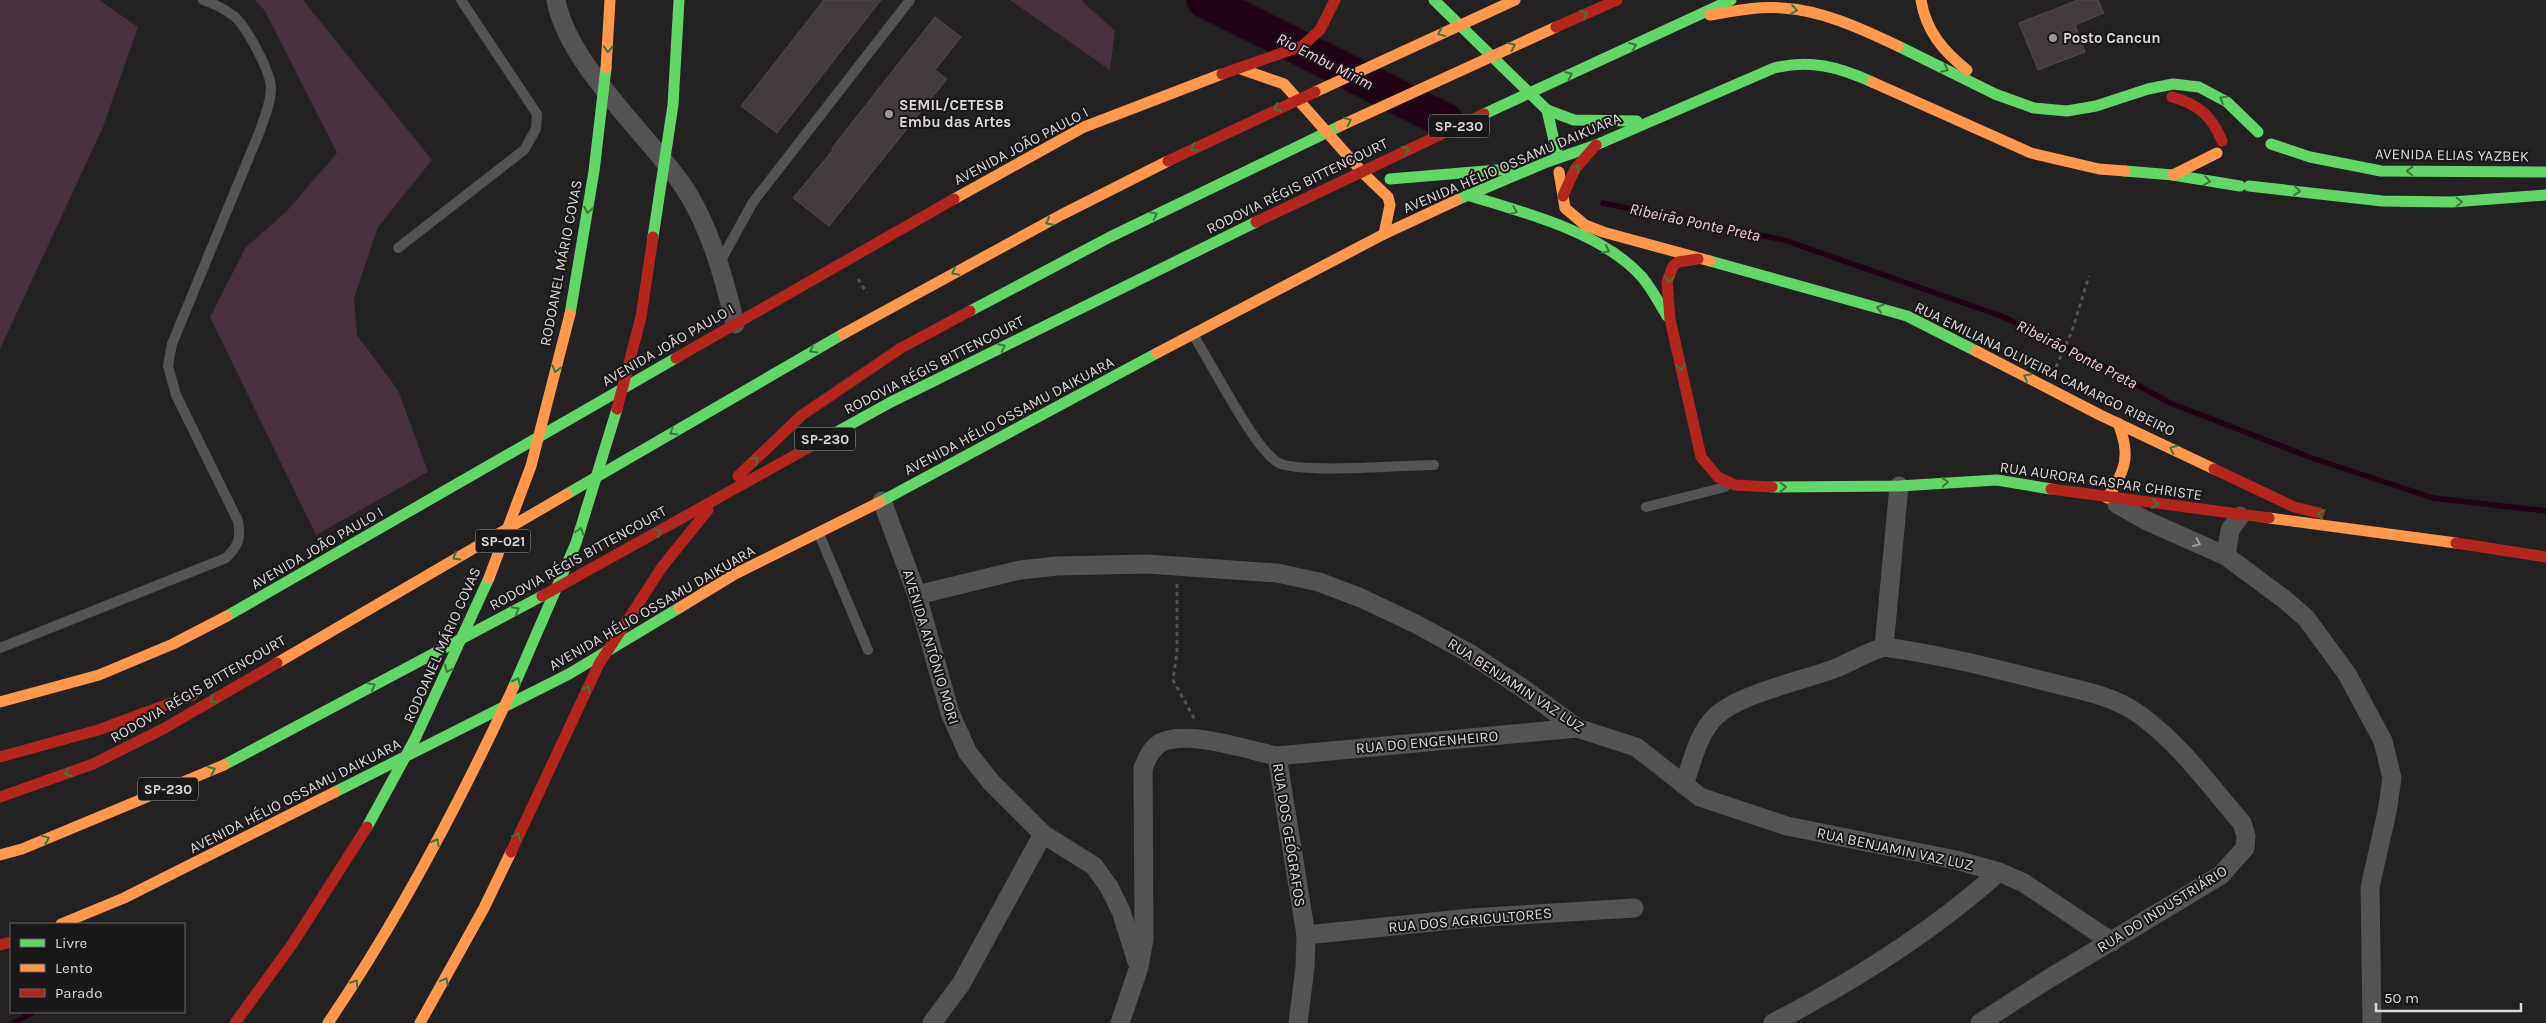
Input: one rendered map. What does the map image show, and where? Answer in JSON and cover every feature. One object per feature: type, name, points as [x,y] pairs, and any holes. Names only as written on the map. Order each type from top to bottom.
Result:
[{"type":"main road","name":"RODOANEL MÁRIO COVAS","points":[[235,1023],[294,943],[362,836],[415,739],[485,589],[531,466],[571,309],[594,171],[608,52],[610,0]]},
{"type":"main road","points":[[328,1023],[356,983],[393,920],[469,782],[527,659],[576,543],[609,440],[641,317],[673,105],[679,0]]},
{"type":"main road","points":[[1426,0],[1438,3],[1547,110]]},
{"type":"main road","name":"RODOVIA RÉGIS BITTENCOURT","points":[[0,797],[93,764],[163,729],[878,313],[1061,215],[1237,127],[1515,0]]},
{"type":"main road","points":[[420,1023],[484,908],[600,664],[662,567],[727,486],[802,415],[901,348],[1110,237],[1288,149],[1551,28],[1617,0]]},
{"type":"main road","name":"RODOVIA RÉGIS BITTENCOURT","points":[[0,854],[22,849],[219,768],[557,588],[891,402],[1330,185],[1731,0]]},
{"type":"main road","points":[[1921,0],[1924,19],[1933,37],[1960,65],[1999,95]]},
{"type":"main road","name":"AVENIDA JOÃO PAULO I","points":[[0,702],[99,674],[173,644],[242,609],[921,216],[1084,127],[1205,80],[1241,69],[1283,51],[1302,46],[1315,38],[1325,24],[1330,3]]},
{"type":"main road","points":[[1694,17],[1756,8],[1792,9],[1819,16],[1873,34],[1999,95],[2033,108],[2055,111],[2096,106],[2164,84],[2183,82],[2226,100],[2242,113],[2258,132]]},
{"type":"main road","points":[[1283,51],[1284,84]]},
{"type":"main road","name":"AVENIDA HÉLIO OSSAMU DAIKUARA","points":[[63,923],[150,885],[561,678],[735,574],[882,501],[1192,334],[1384,234],[1467,195],[1552,160],[1596,145],[1760,72],[1786,64],[1809,61],[1829,64],[2031,153],[2100,169],[2173,176],[2244,186]]},
{"type":"main road","points":[[1241,69],[1284,84],[1364,174],[1429,187]]},
{"type":"main road","points":[[2130,94],[2172,96],[2189,101],[2211,116],[2222,141]]},
{"type":"main road","name":"AVENIDA HÉLIO OSSAMU DAIKUARA","points":[[1547,110],[1574,120],[1605,122],[1651,120]]},
{"type":"main road","name":"RUA EMILIANA OLIVEIRA CAMARGO RIBEIRO","points":[[1547,110],[1552,160],[1565,208],[1586,225],[1603,232],[1698,259],[1907,316],[2118,423],[2294,507],[2402,535]]},
{"type":"main road","points":[[2258,132],[2238,130],[2222,141],[2217,152],[2217,161],[2225,177],[2244,186],[2357,200],[2464,202],[2546,195]]},
{"type":"main road","name":"AVENIDA ELIAS YAZBEK","points":[[2258,132],[2272,149],[2381,171],[2546,172]]},
{"type":"main road","points":[[1563,196],[1575,169],[1596,145]]},
{"type":"main road","points":[[2173,176],[2217,152]]},
{"type":"main road","points":[[1390,179],[1500,170],[1552,160]]},
{"type":"main road","name":"AVENIDA HÉLIO OSSAMU DAIKUARA","points":[[1364,174],[1390,201],[1384,234]]},
{"type":"main road","points":[[2244,186],[2265,178]]},
{"type":"main road","points":[[1448,191],[1467,195],[1562,229],[1620,258],[1642,277],[1670,319]]},
{"type":"main road","points":[[1698,259],[1678,262],[1669,273],[1667,282],[1670,319],[1701,457],[1718,477],[1734,484]]},
{"type":"main road","points":[[2107,498],[2125,466],[2126,441],[2118,423]]},
{"type":"main road","name":"RUA AURORA GASPAR CHRISTE","points":[[1734,484],[1760,487],[1899,486],[1959,480],[1997,480],[2038,485],[2107,498],[2402,535]]},
{"type":"main road","points":[[2402,535],[2546,557]]},
{"type":"main road","points":[[0,757],[52,745],[129,721],[285,657]]},
{"type":"street","points":[[556,0],[563,26],[580,57],[682,184],[699,216],[718,265],[735,324]]},
{"type":"street","points":[[1684,784],[1700,739],[1707,726],[1716,716],[1732,704],[1839,666],[1884,647],[1899,486]]},
{"type":"street","points":[[2107,498],[2145,520],[2226,556],[2284,599],[2306,618],[2347,674],[2384,741],[2392,778],[2387,812],[2370,887],[2372,1023]]},
{"type":"street","name":"AVENIDA ANTÔNIO MORI","points":[[882,501],[917,595],[950,713],[968,753],[991,782],[1043,834],[1094,866],[1122,910],[1139,967]]},
{"type":"street","points":[[2226,556],[2230,530],[2240,516]]},
{"type":"street","name":"RUA BENJAMIN VAZ LUZ","points":[[917,595],[1020,570],[1057,566],[1178,566],[1277,572],[1319,582],[1361,598],[1416,624],[1468,653],[1521,687],[1578,728],[1636,747],[1700,797],[1787,826],[1956,860],[1999,872],[2024,883],[2112,942]]},
{"type":"street","name":"RUA DO INDUSTRIÁRIO","points":[[1884,647],[2013,673],[2098,695],[2122,704],[2140,715],[2172,742],[2242,823],[2246,836],[2245,848],[2221,875],[2045,981],[1980,1023]]},
{"type":"street","name":"RUA DO ENGENHEIRO","points":[[1277,756],[1578,728]]},
{"type":"street","name":"RUA DOS GEÓGRAFOS","points":[[1139,967],[1144,939],[1143,768],[1148,756],[1161,743],[1182,737],[1206,740],[1277,756],[1306,935],[1305,967],[1298,1023]]},
{"type":"street","points":[[932,1023],[960,984],[1043,834]]},
{"type":"street","points":[[1773,1023],[1856,977],[1920,936],[1964,903],[1999,872]]},
{"type":"street","name":"RUA DOS AGRICULTORES","points":[[1306,935],[1471,918],[1634,908]]},
{"type":"street","points":[[1120,1023],[1139,967]]},
{"type":"lane","points":[[0,648],[226,558],[236,548],[240,536],[238,521],[176,395],[168,366],[172,344],[259,133],[269,104],[271,86],[264,65],[242,25],[234,16],[212,3],[202,0]]},
{"type":"lane","points":[[398,248],[524,150],[536,129],[537,114],[461,0]]},
{"type":"lane","points":[[718,265],[753,202],[910,0]]},
{"type":"lane","points":[[1192,334],[1252,433],[1271,457],[1279,463],[1305,468],[1434,465]]},
{"type":"lane","points":[[1646,507],[1734,484]]},
{"type":"lane","points":[[818,533],[868,650]]},
{"type":"path","points":[[2058,362],[2072,331],[2089,276]]},
{"type":"path","points":[[1178,566],[1177,652],[1173,680],[1206,740]]},
{"type":"shaded area","points":[[0,0],[99,0],[138,27],[103,127],[0,349]]},
{"type":"shaded area","points":[[255,0],[303,0],[432,160],[378,227],[354,298],[357,335],[398,390],[428,472],[316,535],[210,317],[246,247],[286,212],[337,153],[265,11]]},
{"type":"shaded area","points":[[1010,0],[1081,0],[1115,31],[1110,70]]},
{"type":"building","points":[[824,0],[881,0],[777,133],[741,106]]},
{"type":"building","name":"Posto Cancun","points":[[2078,0],[2098,0],[2104,13],[2075,25],[2085,52],[2038,70],[2019,23]]},
{"type":"building","name":"SEMIL/CETESB Embu das Artes","points":[[935,17],[961,37],[935,70],[947,79],[829,226],[793,198],[833,150],[832,148]]},
{"type":"waterway","name":"Rio Embu Mirim","points":[[1204,0],[1446,121]]},
{"type":"waterway","name":"Ribeirão Ponte Preta","points":[[1603,203],[1784,240],[2001,316],[2080,353],[2168,402],[2309,457],[2433,498],[2546,511]]},
{"type":"waterway","points":[[13,1023],[31,1013]]},
{"type":"traffic: fast","points":[[653,237],[673,105],[679,0]]},
{"type":"traffic: fast","points":[[1434,0],[1547,110],[1558,158]]},
{"type":"traffic: fast","points":[[1484,114],[1731,0]]},
{"type":"traffic: fast","points":[[1898,46],[1995,94],[2034,108],[2067,111],[2096,106],[2148,89],[2173,84],[2199,87],[2227,102],[2258,132]]},
{"type":"traffic: fast","points":[[1457,200],[1547,162],[1596,145],[1774,68],[1800,64],[1824,66],[1848,72],[1872,82]]},
{"type":"traffic: fast","points":[[570,314],[594,171],[606,68]]},
{"type":"traffic: fast","points":[[1547,110],[1574,120],[1637,121]]},
{"type":"traffic: fast","points":[[970,311],[1110,237],[1340,126]]},
{"type":"traffic: fast","points":[[2271,144],[2310,157],[2381,171],[2546,172]]},
{"type":"traffic: fast","points":[[1390,179],[1509,169]]},
{"type":"traffic: fast","points":[[2125,171],[2173,175],[2240,186]]},
{"type":"traffic: fast","points":[[2249,186],[2382,201],[2452,202],[2546,195]]},
{"type":"traffic: fast","points":[[1467,195],[1560,225],[1606,248],[1625,261],[1642,277],[1667,316]]},
{"type":"traffic: fast","points":[[815,444],[891,402],[1256,222]]},
{"type":"traffic: fast","points":[[1710,261],[1907,316],[1976,351]]},
{"type":"traffic: fast","points":[[567,494],[843,334]]},
{"type":"traffic: fast","points":[[880,502],[1157,353]]},
{"type":"traffic: fast","points":[[227,616],[676,358]]},
{"type":"traffic: fast","points":[[513,688],[576,543],[617,409]]},
{"type":"traffic: fast","points":[[1772,487],[1899,486],[1997,480],[2051,489]]},
{"type":"traffic: fast","points":[[367,827],[415,739],[489,578]]},
{"type":"traffic: fast","points":[[224,765],[542,596]]},
{"type":"traffic: fast","points":[[335,792],[569,674],[679,608]]},
{"type":"traffic: slow","points":[[606,68],[610,0]]},
{"type":"traffic: slow","points":[[1315,92],[1515,0]]},
{"type":"traffic: slow","points":[[1921,0],[1931,31],[1943,48],[1967,70]]},
{"type":"traffic: slow","points":[[1710,15],[1764,8],[1812,12],[1841,21],[1898,46]]},
{"type":"traffic: slow","points":[[1340,126],[1556,27]]},
{"type":"traffic: slow","points":[[1241,69],[1284,84],[1364,174],[1388,197],[1390,205],[1384,234]]},
{"type":"traffic: slow","points":[[954,199],[1084,127],[1222,74]]},
{"type":"traffic: slow","points":[[1872,82],[2031,153],[2099,169],[2125,171]]},
{"type":"traffic: slow","points":[[2173,175],[2217,153]]},
{"type":"traffic: slow","points":[[843,334],[1061,215],[1168,161]]},
{"type":"traffic: slow","points":[[1559,172],[1565,208],[1585,225],[1603,232],[1710,261]]},
{"type":"traffic: slow","points":[[1157,353],[1384,234],[1457,200]]},
{"type":"traffic: slow","points":[[489,578],[531,466],[570,314]]},
{"type":"traffic: slow","points":[[1976,351],[2100,415],[2214,469]]},
{"type":"traffic: slow","points":[[2107,498],[2119,479],[2124,462],[2124,444],[2118,423]]},
{"type":"traffic: slow","points":[[277,663],[567,494]]},
{"type":"traffic: slow","points":[[679,608],[735,574],[880,502]]},
{"type":"traffic: slow","points":[[2269,518],[2456,543]]},
{"type":"traffic: slow","points":[[0,702],[99,675],[173,644],[227,616]]},
{"type":"traffic: slow","points":[[328,1023],[404,901],[450,817],[513,688]]},
{"type":"traffic: slow","points":[[0,855],[22,849],[224,765]]},
{"type":"traffic: slow","points":[[63,923],[124,898],[335,792]]},
{"type":"traffic: slow","points":[[420,1023],[484,908],[511,852]]},
{"type":"traffic: jam","points":[[1222,74],[1302,46],[1320,30],[1335,0]]},
{"type":"traffic: jam","points":[[1556,27],[1617,0]]},
{"type":"traffic: jam","points":[[1168,161],[1315,92]]},
{"type":"traffic: jam","points":[[2172,97],[2189,103],[2203,112],[2214,125],[2222,141]]},
{"type":"traffic: jam","points":[[1256,222],[1484,114]]},
{"type":"traffic: jam","points":[[1563,196],[1575,169],[1596,145]]},
{"type":"traffic: jam","points":[[676,358],[954,199]]},
{"type":"traffic: jam","points":[[617,409],[641,317],[653,237]]},
{"type":"traffic: jam","points":[[1698,259],[1678,262],[1673,266],[1667,282],[1670,319],[1701,457],[1718,477],[1735,485],[1772,487]]},
{"type":"traffic: jam","points":[[738,476],[802,415],[901,348],[970,311]]},
{"type":"traffic: jam","points":[[542,596],[815,444]]},
{"type":"traffic: jam","points":[[2214,469],[2294,507],[2319,513]]},
{"type":"traffic: jam","points":[[2051,489],[2269,518]]},
{"type":"traffic: jam","points":[[511,852],[599,664],[662,567],[708,510]]},
{"type":"traffic: jam","points":[[2456,543],[2546,557]]},
{"type":"traffic: jam","points":[[0,797],[93,764],[163,729],[277,663]]},
{"type":"traffic: jam","points":[[0,757],[98,730],[193,695]]},
{"type":"traffic: jam","points":[[235,1023],[293,943],[367,827]]},
{"type":"traffic: jam","points":[[0,945],[10,942]]},
{"type":"place","name":"Posto Cancun","points":[[2053,38]]},
{"type":"place","name":"SEMIL/CETESB Embu das Artes","points":[[889,114]]}]
